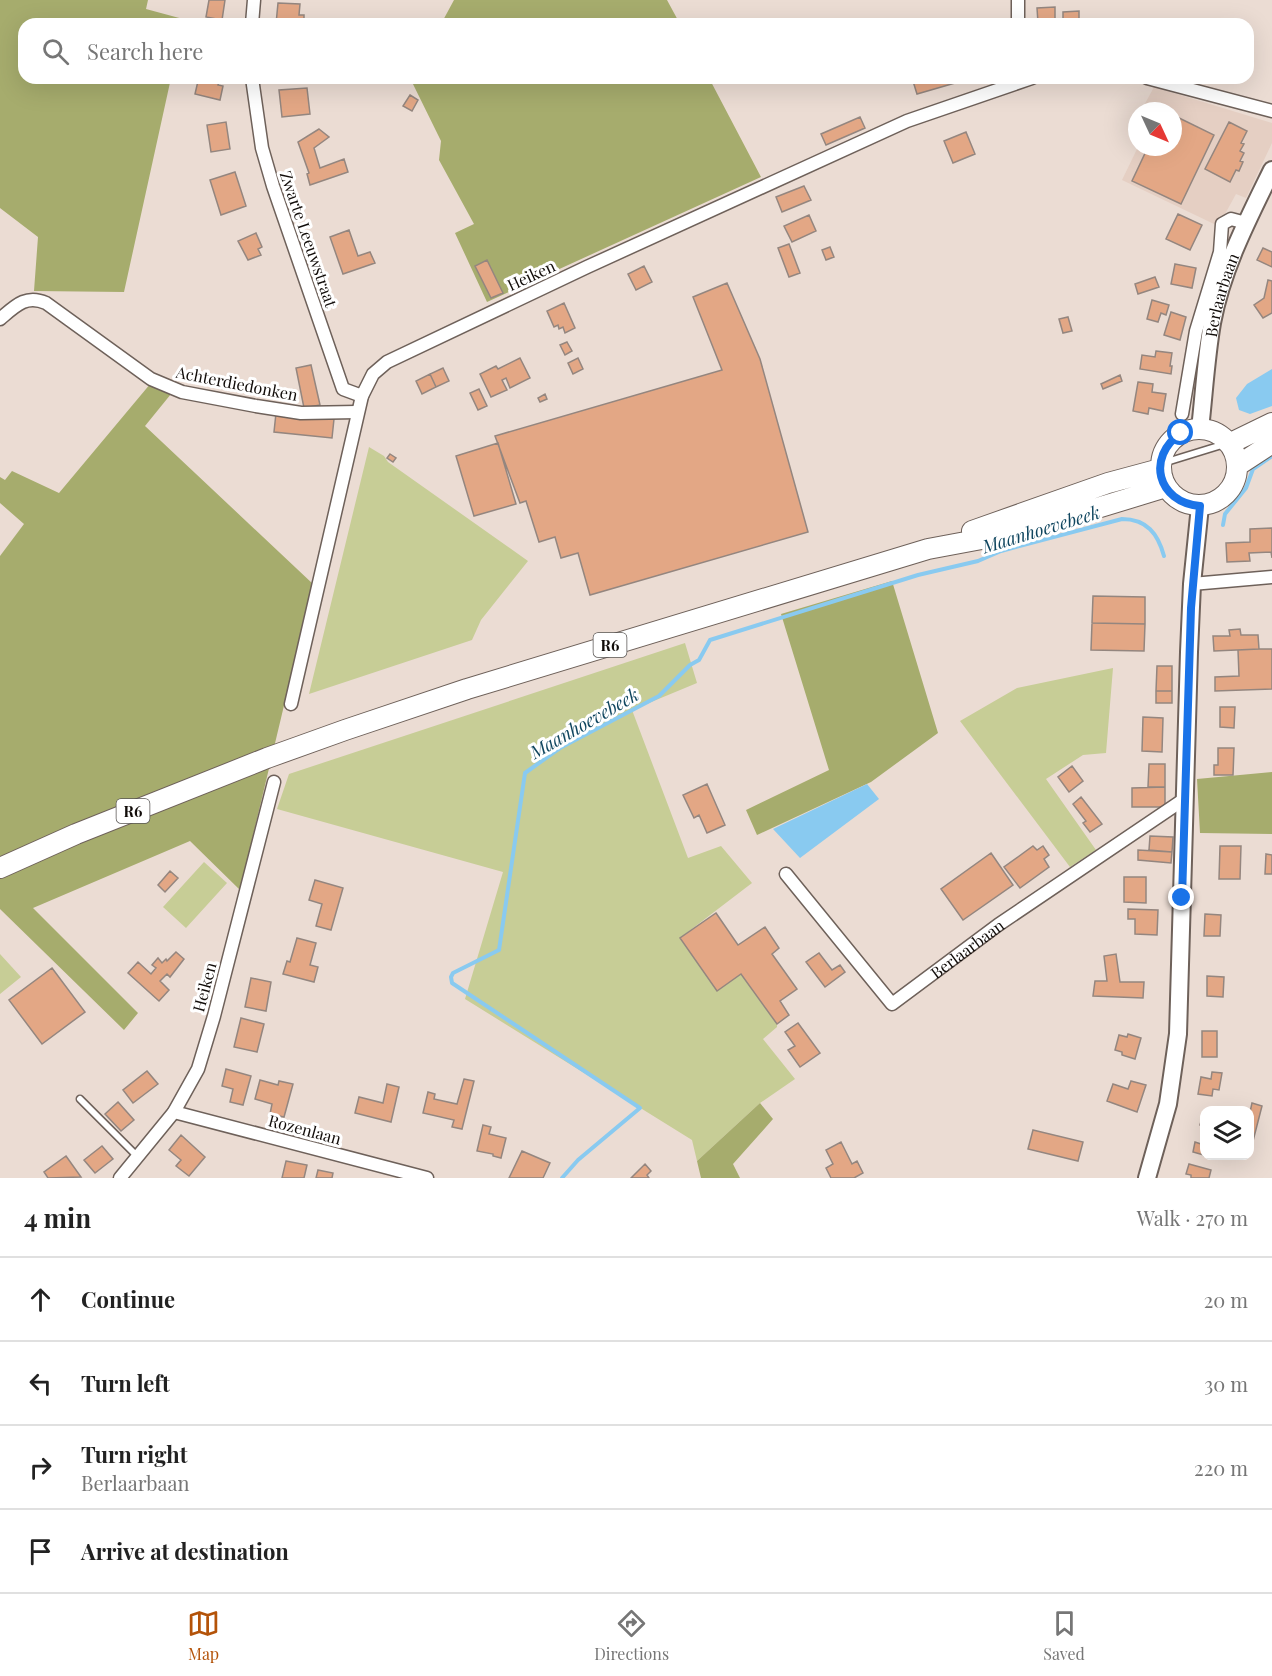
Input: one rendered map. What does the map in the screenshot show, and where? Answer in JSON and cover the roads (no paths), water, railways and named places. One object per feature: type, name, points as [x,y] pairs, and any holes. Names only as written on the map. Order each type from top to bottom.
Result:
[{"type":"main road","points":[[1228,442],[1236,441],[1272,423]]},
{"type":"main road","points":[[1200,429],[1219,434],[1228,442],[1236,457],[1237,466],[1235,480],[1227,493],[1215,502],[1200,506],[1180,501],[1162,473],[1162,454],[1173,438],[1181,433],[1200,429]]},
{"type":"main road","points":[[1237,466],[1272,443]]},
{"type":"main road","name":"R6","points":[[0,868],[76,834],[294,747],[477,686],[928,549],[997,535],[1162,473]]},
{"type":"street","points":[[252,18],[254,0]]},
{"type":"street","points":[[1018,0],[1018,18]]},
{"type":"street","name":"Zwarte Leeuwstraat","points":[[253,84],[257,123],[273,186],[343,389],[362,396]]},
{"type":"street","name":"Heiken","points":[[291,704],[357,412],[373,374],[401,353],[907,121],[1011,84]]},
{"type":"street","points":[[1170,84],[1272,111]]},
{"type":"street","name":"Berlaarbaan","points":[[1200,429],[1212,323],[1230,261],[1272,170]]},
{"type":"street","points":[[1182,414],[1196,331],[1220,252],[1222,224],[1231,219],[1246,224]]},
{"type":"street","name":"Achterdiedonken","points":[[0,319],[17,304],[27,299],[38,299],[151,379],[166,387],[182,392],[301,413],[357,412]]},
{"type":"street","points":[[1147,1178],[1168,1104],[1178,1034],[1183,800],[1192,584],[1200,506]]},
{"type":"street","points":[[1192,584],[1272,578]]},
{"type":"street","name":"Heiken","points":[[120,1178],[174,1112],[198,1069],[214,1016],[274,782]]},
{"type":"street","name":"Berlaarbaan","points":[[786,874],[892,1004],[998,925],[1183,800]]},
{"type":"street","name":"Rozenlaan","points":[[174,1112],[427,1178]]},
{"type":"lane","points":[[1162,473],[1228,442]]},
{"type":"lane","points":[[80,1099],[137,1156]]},
{"type":"water","points":[[1272,369],[1272,406],[1250,414],[1239,410],[1236,398],[1247,384]]},
{"type":"water","points":[[867,784],[879,799],[800,858],[773,829]]},
{"type":"waterway","name":"Maanhoevebeek","points":[[1223,525],[1225,514],[1246,488],[1253,469],[1272,456]]},
{"type":"waterway","name":"Maanhoevebeek","points":[[562,1178],[578,1160],[640,1108],[452,983],[451,977],[453,973],[499,950],[525,773],[560,748],[659,696],[690,665],[699,660],[710,640],[918,575],[978,561],[1001,551],[1122,519],[1138,522],[1150,529],[1164,556]]}]
